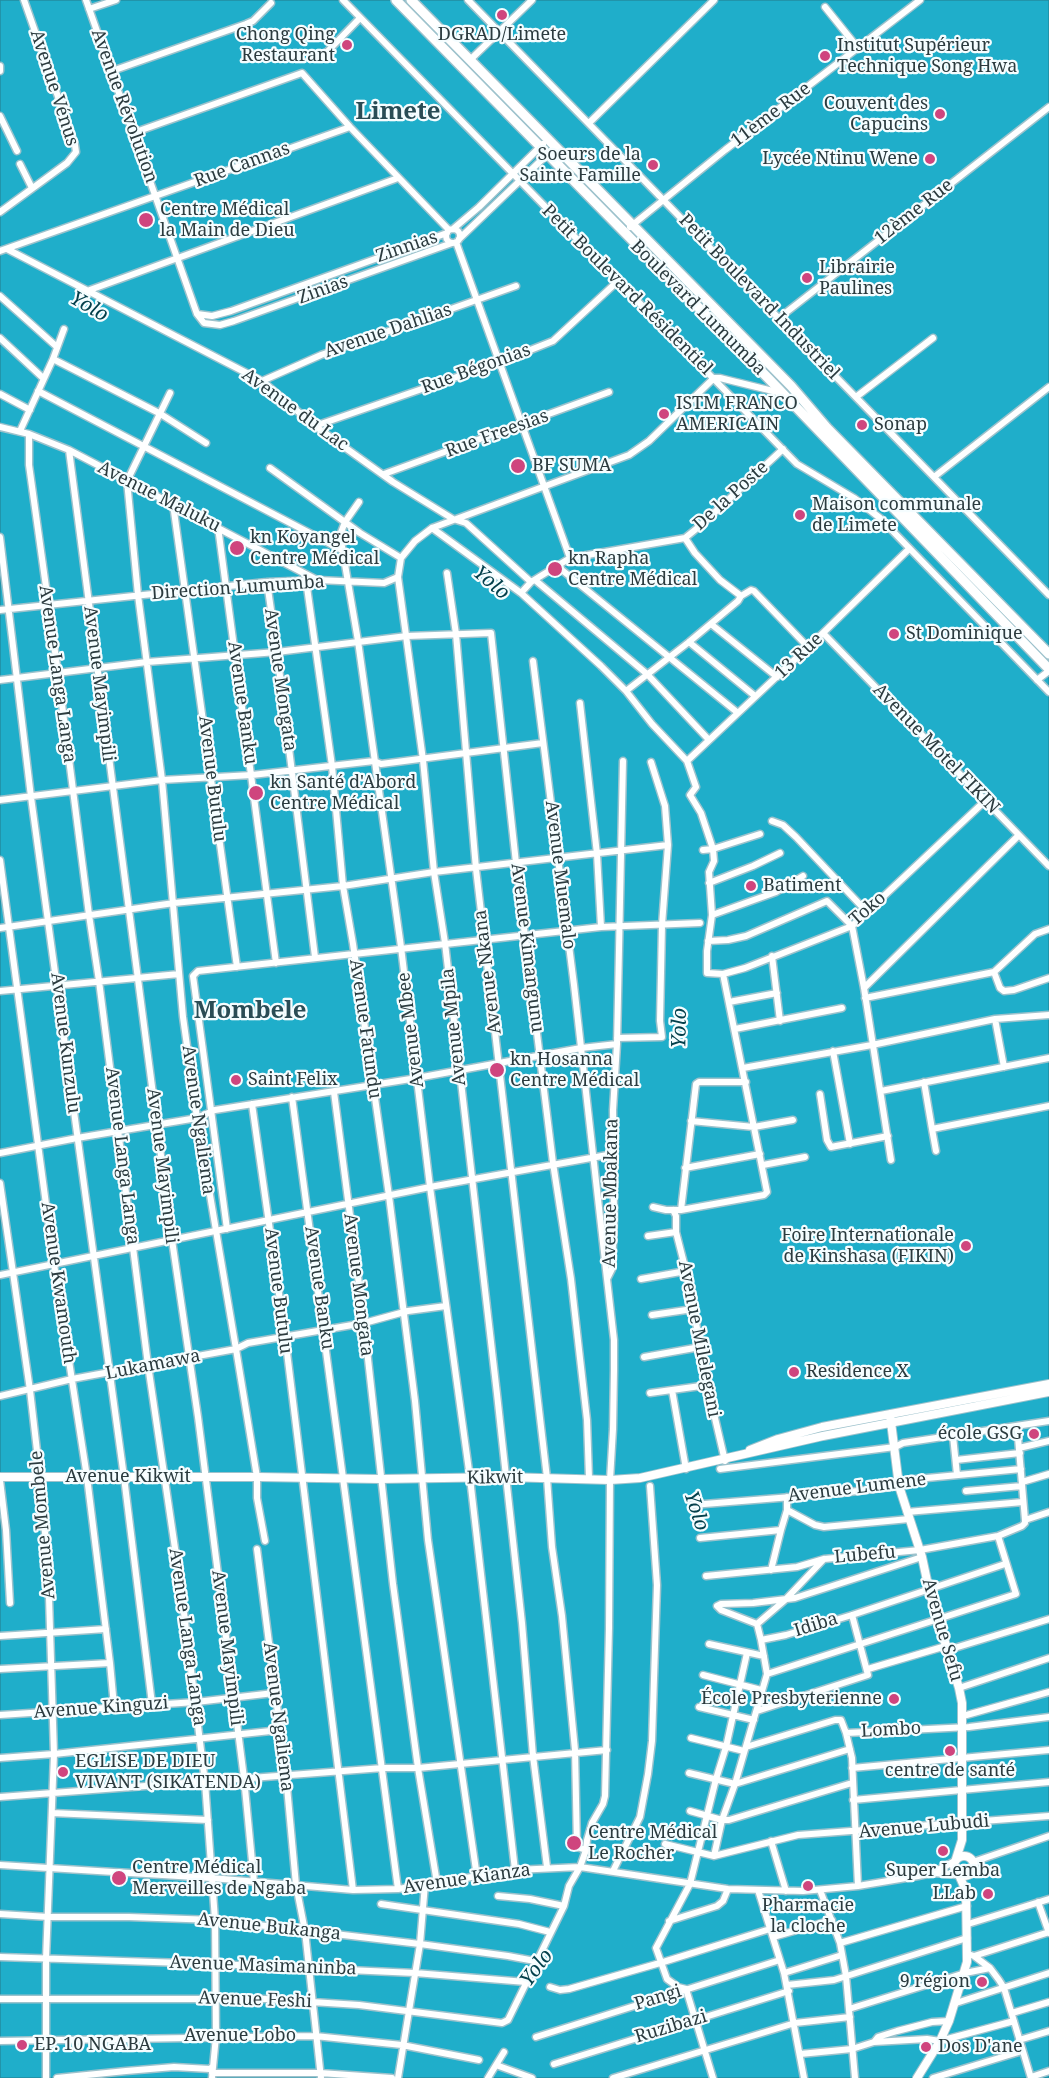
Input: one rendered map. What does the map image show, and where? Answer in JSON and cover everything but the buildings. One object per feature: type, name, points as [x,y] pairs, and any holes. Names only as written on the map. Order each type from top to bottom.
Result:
[{"type":"highway","name":"Boulevard Lumumba","points":[[396,0],[782,393],[1049,670]]},
{"type":"highway","name":"Boulevard Lumumba","points":[[411,0],[791,386],[827,428],[1049,654]]},
{"type":"main road","points":[[726,1464],[794,1433],[1049,1384]]},
{"type":"main road","points":[[726,1464],[823,1436],[1049,1392]]},
{"type":"main road","name":"Avenue Sefu","points":[[890,1414],[899,1486],[921,1553],[929,1590],[959,1688],[963,1716],[963,1823],[962,1840],[955,1860]]},
{"type":"main road","name":"Kikwit","points":[[257,1477],[380,1479],[506,1477],[610,1480],[640,1478],[682,1469],[726,1464]]},
{"type":"main road","name":"Avenue Kikwit","points":[[0,1478],[257,1477]]},
{"type":"main road","name":"Avenue Sefu","points":[[962,1840],[972,1860]]},
{"type":"main road","points":[[916,2078],[950,2021],[971,1955],[966,1891],[954,1869],[955,1860],[964,1856],[972,1860],[972,1872],[966,1891]]},
{"type":"main road","points":[[959,1875],[967,1876],[972,1872]]},
{"type":"street","name":"Avenue Vénus","points":[[0,212],[67,163],[76,152],[24,0]]},
{"type":"street","name":"Avenue Révolution","points":[[86,0],[197,314]]},
{"type":"street","points":[[89,9],[116,0]]},
{"type":"street","name":"Petit Boulevard Résidentiel","points":[[343,0],[797,464],[854,498],[880,518],[1049,692]]},
{"type":"street","name":"Petit Boulevard Industriel","points":[[468,0],[1049,595]]},
{"type":"street","points":[[470,60],[532,0]]},
{"type":"street","points":[[589,123],[714,0]]},
{"type":"street","name":"11ème Rue","points":[[624,233],[735,142],[920,0]]},
{"type":"street","points":[[112,71],[246,24],[253,21],[271,3]]},
{"type":"street","points":[[825,7],[858,48]]},
{"type":"street","points":[[327,52],[360,18]]},
{"type":"street","points":[[0,66],[0,71]]},
{"type":"street","points":[[133,133],[302,73],[350,127],[450,231],[479,207],[548,139]]},
{"type":"street","name":"12ème Rue","points":[[780,318],[1049,107]]},
{"type":"street","points":[[0,116],[16,151]]},
{"type":"street","name":"Rue Cannas","points":[[4,250],[350,127]]},
{"type":"street","points":[[555,147],[456,242],[570,558]]},
{"type":"street","points":[[20,164],[32,188]]},
{"type":"street","points":[[87,291],[398,178]]},
{"type":"street","name":"Zinnias","points":[[197,314],[212,316],[231,310],[450,231],[459,232],[456,242],[447,239],[450,231]]},
{"type":"street","name":"Zinias","points":[[197,314],[204,323],[211,326],[234,321],[456,242]]},
{"type":"street","name":"Avenue du Lac","points":[[4,250],[262,381],[315,426],[453,519],[466,523],[647,674],[709,740]]},
{"type":"street","points":[[328,276],[332,287]]},
{"type":"street","name":"Rue Bégonias","points":[[315,426],[500,362],[559,338],[618,281]]},
{"type":"street","name":"Avenue Dahlias","points":[[262,381],[321,355],[516,286]]},
{"type":"street","points":[[0,296],[57,348]]},
{"type":"street","points":[[231,310],[234,321]]},
{"type":"street","points":[[20,431],[64,329]]},
{"type":"street","points":[[0,338],[44,378]]},
{"type":"street","points":[[856,397],[933,338]]},
{"type":"street","points":[[53,359],[159,413],[206,443]]},
{"type":"street","points":[[398,577],[401,558],[415,540],[432,528],[616,461],[639,449],[714,378],[782,393]]},
{"type":"street","points":[[934,477],[1049,387]]},
{"type":"street","points":[[38,391],[342,550]]},
{"type":"street","name":"Rue Freesias","points":[[384,474],[609,392]]},
{"type":"street","points":[[127,481],[170,393]]},
{"type":"street","points":[[0,394],[30,410]]},
{"type":"street","name":"Avenue Maluku","points":[[0,428],[20,431],[69,450],[318,580]]},
{"type":"street","name":"Avenue Langa Langa","points":[[29,434],[29,465],[47,605],[58,673],[88,915],[99,981],[148,1365],[196,1702],[205,1782],[215,1920],[216,2036],[212,2073]]},
{"type":"street","name":"De la Poste","points":[[520,594],[533,581],[570,558],[685,537],[701,525],[783,448]]},
{"type":"street","name":"Avenue Mayimpili","points":[[69,450],[239,1736],[254,1882]]},
{"type":"street","points":[[270,468],[360,533],[401,558]]},
{"type":"street","name":"Avenue Ngaliema","points":[[127,481],[138,595],[162,780],[179,974],[197,1118],[237,1349],[257,1477],[256,1498],[265,1541]]},
{"type":"street","points":[[345,522],[359,502]]},
{"type":"street","name":"Avenue Butulu","points":[[173,504],[196,657],[237,967]]},
{"type":"street","name":"Avenue Mbee","points":[[345,522],[340,535],[358,641],[401,947],[430,1187],[470,1478],[515,1870]]},
{"type":"street","name":"Avenue Banku","points":[[218,527],[276,963]]},
{"type":"street","points":[[432,528],[520,594],[601,666],[687,761],[696,787],[690,795],[702,816],[713,849],[714,861],[709,872],[712,915],[707,973],[723,974],[767,1192],[764,1195],[681,1210],[653,1207]]},
{"type":"street","points":[[685,537],[695,553],[720,580],[741,596]]},
{"type":"street","name":"Avenue Kunzulu","points":[[0,542],[77,1138],[124,1477]]},
{"type":"street","name":"13 Rue","points":[[687,761],[808,648],[909,549]]},
{"type":"street","points":[[557,566],[738,713]]},
{"type":"street","name":"Avenue Nkana","points":[[447,573],[456,633],[476,869],[547,1478],[552,1547],[562,1616],[574,1752],[577,1847],[586,1850]]},
{"type":"street","name":"Direction Lumumba","points":[[0,610],[267,582],[318,580],[384,584],[398,577]]},
{"type":"street","name":"Avenue Mpila","points":[[398,577],[423,760],[434,872],[445,943],[506,1477],[533,1756],[547,1867]]},
{"type":"street","name":"Avenue Fatundu","points":[[306,580],[332,766],[343,886],[389,1196],[415,1401],[428,1540],[477,1877]]},
{"type":"street","name":"Avenue Mongata","points":[[267,582],[315,957]]},
{"type":"street","points":[[626,691],[751,590],[808,648]]},
{"type":"street","points":[[711,624],[777,677]]},
{"type":"street","points":[[0,680],[147,662],[277,652],[358,641],[456,633]]},
{"type":"street","name":"Avenue Kimangunu","points":[[456,633],[491,633],[516,863],[553,1163],[571,1279],[586,1411],[589,1479]]},
{"type":"street","name":"Avenue Motel FIKIN","points":[[823,633],[1049,866]]},
{"type":"street","points":[[689,642],[755,696]]},
{"type":"street","name":"Avenue Muemalo","points":[[532,661],[567,931],[607,1279]]},
{"type":"street","points":[[1037,680],[1049,670]]},
{"type":"street","points":[[580,703],[597,854],[602,927]]},
{"type":"street","points":[[0,800],[162,780],[252,775],[374,761],[379,764],[423,760],[543,743]]},
{"type":"street","name":"Avenue Mbakana","points":[[508,2020],[564,1906],[569,1886],[580,1867],[586,1850],[592,1823],[605,1796],[610,1480],[614,1430],[614,1340],[607,1279],[612,1269],[614,1218],[613,1154],[623,761]]},
{"type":"street","points":[[0,1153],[197,1118],[213,1111],[252,1104],[459,1071],[617,1041],[662,1037],[660,1020],[662,925],[668,845],[665,806],[651,762]]},
{"type":"street","name":"Toko","points":[[723,974],[745,968],[852,926],[986,800]]},
{"type":"street","points":[[772,820],[783,825],[796,837],[867,912]]},
{"type":"street","points":[[703,850],[760,834]]},
{"type":"street","points":[[864,988],[1019,835]]},
{"type":"street","points":[[0,928],[174,903],[343,886],[434,872],[476,869],[668,845]]},
{"type":"street","points":[[709,883],[780,854]]},
{"type":"street","name":"Avenue Kwamouth","points":[[0,860],[54,1264],[87,1477],[114,1706]]},
{"type":"street","points":[[712,915],[776,892],[803,876]]},
{"type":"street","points":[[708,941],[746,936],[827,901],[852,926],[891,1160]]},
{"type":"street","points":[[227,1229],[213,1111],[193,976],[198,971],[401,947],[602,927],[700,923]]},
{"type":"street","points":[[865,998],[994,972],[1035,934],[1049,929]]},
{"type":"street","points":[[772,956],[780,1021]]},
{"type":"street","points":[[994,972],[1000,988],[1004,991],[1014,990],[1049,978]]},
{"type":"street","points":[[0,991],[179,974]]},
{"type":"street","points":[[729,1002],[777,993]]},
{"type":"street","points":[[735,1029],[842,1008]]},
{"type":"street","points":[[743,1068],[872,1045],[995,1019],[1049,1015]]},
{"type":"street","points":[[995,1019],[1005,1067]]},
{"type":"street","points":[[833,1051],[850,1144]]},
{"type":"street","points":[[881,1091],[1049,1058]]},
{"type":"street","points":[[681,1210],[697,1083],[746,1082]]},
{"type":"street","points":[[924,1082],[936,1151]]},
{"type":"street","name":"Avenue Mongata","points":[[334,1092],[364,1323],[380,1479],[418,1768],[437,1883]]},
{"type":"street","points":[[820,1094],[829,1145],[833,1148],[888,1136]]},
{"type":"street","name":"Avenue Banku","points":[[292,1097],[398,1889]]},
{"type":"street","name":"Avenue Butulu","points":[[252,1104],[285,1336],[354,1890]]},
{"type":"street","points":[[932,1129],[1049,1106]]},
{"type":"street","points":[[691,1121],[754,1127],[793,1120]]},
{"type":"street","points":[[0,1275],[348,1206],[430,1187],[613,1154]]},
{"type":"street","points":[[685,1168],[760,1154]]},
{"type":"street","points":[[763,1165],[805,1156]]},
{"type":"street","name":"Avenue Mombele","points":[[0,1183],[30,1390],[40,1477],[52,1632],[54,1754],[46,1959],[46,2078]]},
{"type":"street","name":"Avenue Milelegani","points":[[673,1210],[726,1464]]},
{"type":"street","points":[[648,1236],[676,1232]]},
{"type":"street","points":[[640,1279],[686,1271]]},
{"type":"street","name":"Lukamawa","points":[[0,1396],[72,1379],[237,1349],[248,1343],[446,1306]]},
{"type":"street","points":[[652,1315],[693,1309]]},
{"type":"street","points":[[644,1358],[700,1347]]},
{"type":"street","points":[[650,1393],[708,1385]]},
{"type":"street","points":[[672,1390],[682,1469]]},
{"type":"street","points":[[726,1464],[895,1447],[906,1443],[1049,1421]]},
{"type":"street","points":[[1017,1426],[1024,1523]]},
{"type":"street","points":[[953,1436],[957,1475]]},
{"type":"street","points":[[956,1460],[1020,1450],[1049,1441]]},
{"type":"street","name":"Avenue Lumene","points":[[692,1505],[899,1486],[906,1480],[1021,1468]]},
{"type":"street","points":[[966,1491],[1022,1484],[1049,1474]]},
{"type":"street","points":[[124,1477],[152,1704]]},
{"type":"street","points":[[0,1478],[4,1564],[10,1603]]},
{"type":"street","points":[[616,1872],[643,1808],[651,1752],[657,1585],[650,1486]]},
{"type":"street","points":[[771,1570],[787,1510],[787,1497]]},
{"type":"street","points":[[787,1510],[815,1525],[824,1527],[1023,1502]]},
{"type":"street","name":"Lubefu","points":[[706,1576],[806,1565],[824,1559],[921,1553],[998,1536],[1049,1512]]},
{"type":"street","points":[[700,1538],[781,1530]]},
{"type":"street","points":[[767,1674],[1016,1594],[998,1536]]},
{"type":"street","name":"Avenue Ngaliema","points":[[257,1549],[286,1776],[296,1885],[305,1931],[320,2075]]},
{"type":"street","points":[[757,1624],[717,1606],[786,1600],[921,1553]]},
{"type":"street","points":[[757,1624],[786,1600],[824,1559]]},
{"type":"street","name":"Idiba","points":[[761,1640],[786,1635],[852,1615],[1005,1564]]},
{"type":"street","points":[[852,1615],[868,1672]]},
{"type":"street","points":[[757,1711],[868,1672],[1049,1618]]},
{"type":"street","points":[[665,1844],[714,1856],[767,1674],[757,1624]]},
{"type":"street","points":[[0,1636],[106,1629]]},
{"type":"street","points":[[709,1644],[764,1656]]},
{"type":"street","points":[[713,2078],[686,1989],[670,1982],[660,1963],[657,1946],[690,1884],[726,1747],[747,1653]]},
{"type":"street","points":[[959,1688],[1049,1658]]},
{"type":"street","points":[[0,1669],[110,1663]]},
{"type":"street","points":[[704,1675],[761,1690]]},
{"type":"street","points":[[963,1716],[1049,1692]]},
{"type":"street","name":"Avenue Kinguzi","points":[[0,1714],[196,1702],[274,1693]]},
{"type":"street","points":[[699,1707],[754,1720]]},
{"type":"street","name":"Lombo","points":[[745,1749],[837,1719],[841,1720],[846,1732],[963,1726],[1049,1717]]},
{"type":"street","points":[[0,1758],[239,1736],[280,1730]]},
{"type":"street","points":[[846,1732],[852,1768],[858,1886]]},
{"type":"street","points":[[691,1738],[726,1747],[745,1749]]},
{"type":"street","points":[[689,1773],[735,1784],[850,1749]]},
{"type":"street","points":[[0,1797],[383,1768],[418,1768],[607,1750]]},
{"type":"street","points":[[852,1768],[1049,1750]]},
{"type":"street","points":[[853,1800],[1049,1782]]},
{"type":"street","points":[[690,1811],[729,1820],[852,1783]]},
{"type":"street","points":[[52,1813],[208,1820]]},
{"type":"street","name":"Avenue Lubudi","points":[[714,1856],[798,1835],[1049,1816]]},
{"type":"street","points":[[972,1860],[1049,1836]]},
{"type":"street","points":[[771,1841],[786,1891]]},
{"type":"street","name":"Avenue Kianza","points":[[932,1873],[955,1860]]},
{"type":"street","name":"Avenue Kianza","points":[[0,1865],[211,1878],[354,1890],[398,1889],[547,1867],[580,1867],[728,1889],[786,1891],[858,1886],[932,1873],[959,1875]]},
{"type":"street","points":[[398,2078],[420,1944],[425,1884]]},
{"type":"street","points":[[669,1921],[717,1906],[723,1901],[728,1889]]},
{"type":"street","points":[[759,1890],[788,1988],[804,2078]]},
{"type":"street","points":[[820,1890],[840,1943],[846,1976],[855,2078]]},
{"type":"street","points":[[498,1896],[530,1899],[564,1906]]},
{"type":"street","points":[[968,1924],[1049,1899]]},
{"type":"street","points":[[971,1955],[1049,1932],[1038,1902]]},
{"type":"street","points":[[381,1904],[519,1924],[550,1932]]},
{"type":"street","points":[[840,1943],[967,1906]]},
{"type":"street","name":"Avenue Bukanga","points":[[0,1914],[215,1920],[420,1944],[535,1962]]},
{"type":"street","points":[[773,1937],[832,1920]]},
{"type":"street","points":[[550,1987],[560,1990],[568,1989],[770,1929]]},
{"type":"street","name":"Ruzibazi","points":[[554,2064],[788,1988],[825,1982],[968,1938]]},
{"type":"street","points":[[784,1973],[842,1955]]},
{"type":"street","points":[[971,1955],[990,1968],[1004,1988],[1031,2077],[1049,2071]]},
{"type":"street","name":"Avenue Masimaninba","points":[[0,1957],[415,1973],[526,1982]]},
{"type":"street","name":"Pangi","points":[[536,2037],[780,1960]]},
{"type":"street","points":[[849,2009],[965,1972],[990,1968]]},
{"type":"street","points":[[956,2003],[1049,1973]]},
{"type":"street","name":"Avenue Feshi","points":[[0,2000],[216,1997],[312,2001],[408,2010],[502,2023],[508,2020]]},
{"type":"street","points":[[1011,2013],[1049,2002]]},
{"type":"street","points":[[615,2078],[795,2023],[849,2017]]},
{"type":"street","points":[[874,2042],[878,2037],[897,2031],[932,2022],[950,2021]]},
{"type":"street","points":[[800,2054],[852,2049],[874,2042],[927,2039],[940,2041],[1014,2021]]},
{"type":"street","points":[[1019,2040],[1049,2031]]},
{"type":"street","name":"Avenue Lobo","points":[[0,2041],[315,2036],[402,2045],[479,2060]]},
{"type":"street","points":[[933,2078],[1022,2051]]},
{"type":"street","points":[[488,2078],[504,2052]]},
{"type":"street","points":[[496,2065],[532,2078]]},
{"type":"street","points":[[57,2078],[174,2067],[210,2069],[212,2073],[392,2078]]},
{"type":"water","name":"Yolo","points":[[0,0],[1049,0],[1049,2078],[0,2078]]},
{"type":"place","name":"DGRAD/Limete","points":[[502,15]]},
{"type":"place","name":"Chong Qing Restaurant","points":[[347,45]]},
{"type":"place","name":"Institut Supérieur Technique Song Hwa","points":[[825,56]]},
{"type":"place","name":"Couvent des Capucins","points":[[940,114]]},
{"type":"place","name":"Lycée Ntinu Wene","points":[[930,159]]},
{"type":"place","name":"Soeurs de la Sainte Famille","points":[[653,165]]},
{"type":"place","name":"Centre Médical la Main de Dieu","points":[[146,220]]},
{"type":"place","name":"Librairie Paulines","points":[[807,278]]},
{"type":"place","name":"ISTM FRANCO AMERICAIN","points":[[664,414]]},
{"type":"place","name":"Sonap","points":[[862,425]]},
{"type":"place","name":"BF SUMA","points":[[518,466]]},
{"type":"place","name":"Maison communale de Limete","points":[[800,515]]},
{"type":"place","name":"kn Koyangel Centre Médical","points":[[237,548]]},
{"type":"place","name":"kn Rapha Centre Médical","points":[[555,569]]},
{"type":"place","name":"St Dominique","points":[[894,634]]},
{"type":"place","name":"kn Santé d'Abord Centre Médical","points":[[256,793]]},
{"type":"place","name":"Batiment","points":[[751,886]]},
{"type":"place","name":"kn Hosanna Centre Médical","points":[[497,1070]]},
{"type":"place","name":"Saint Felix","points":[[236,1080]]},
{"type":"place","name":"Foire Internationale de Kinshasa (FIKIN)","points":[[966,1246]]},
{"type":"place","name":"Residence X","points":[[794,1372]]},
{"type":"place","name":"école GSG","points":[[1034,1434]]},
{"type":"place","name":"École Presbyterienne","points":[[894,1699]]},
{"type":"place","name":"centre de santé","points":[[950,1751]]},
{"type":"place","name":"EGLISE DE DIEU VIVANT (SIKATENDA)","points":[[63,1772]]},
{"type":"place","name":"Centre Médical Le Rocher","points":[[574,1843]]},
{"type":"place","name":"Super Lemba","points":[[943,1851]]},
{"type":"place","name":"Centre Médical Merveilles de Ngaba","points":[[119,1878]]},
{"type":"place","name":"Pharmacie la cloche","points":[[808,1886]]},
{"type":"place","name":"LLab","points":[[988,1894]]},
{"type":"place","name":"9 région","points":[[982,1982]]},
{"type":"place","name":"EP. 10 NGABA","points":[[22,2045]]},
{"type":"place","name":"Dos D'ane","points":[[926,2047]]},
{"type":"district","name":"Limete","points":[[398,112]]},
{"type":"district","name":"Mombele","points":[[250,1011]]}]
